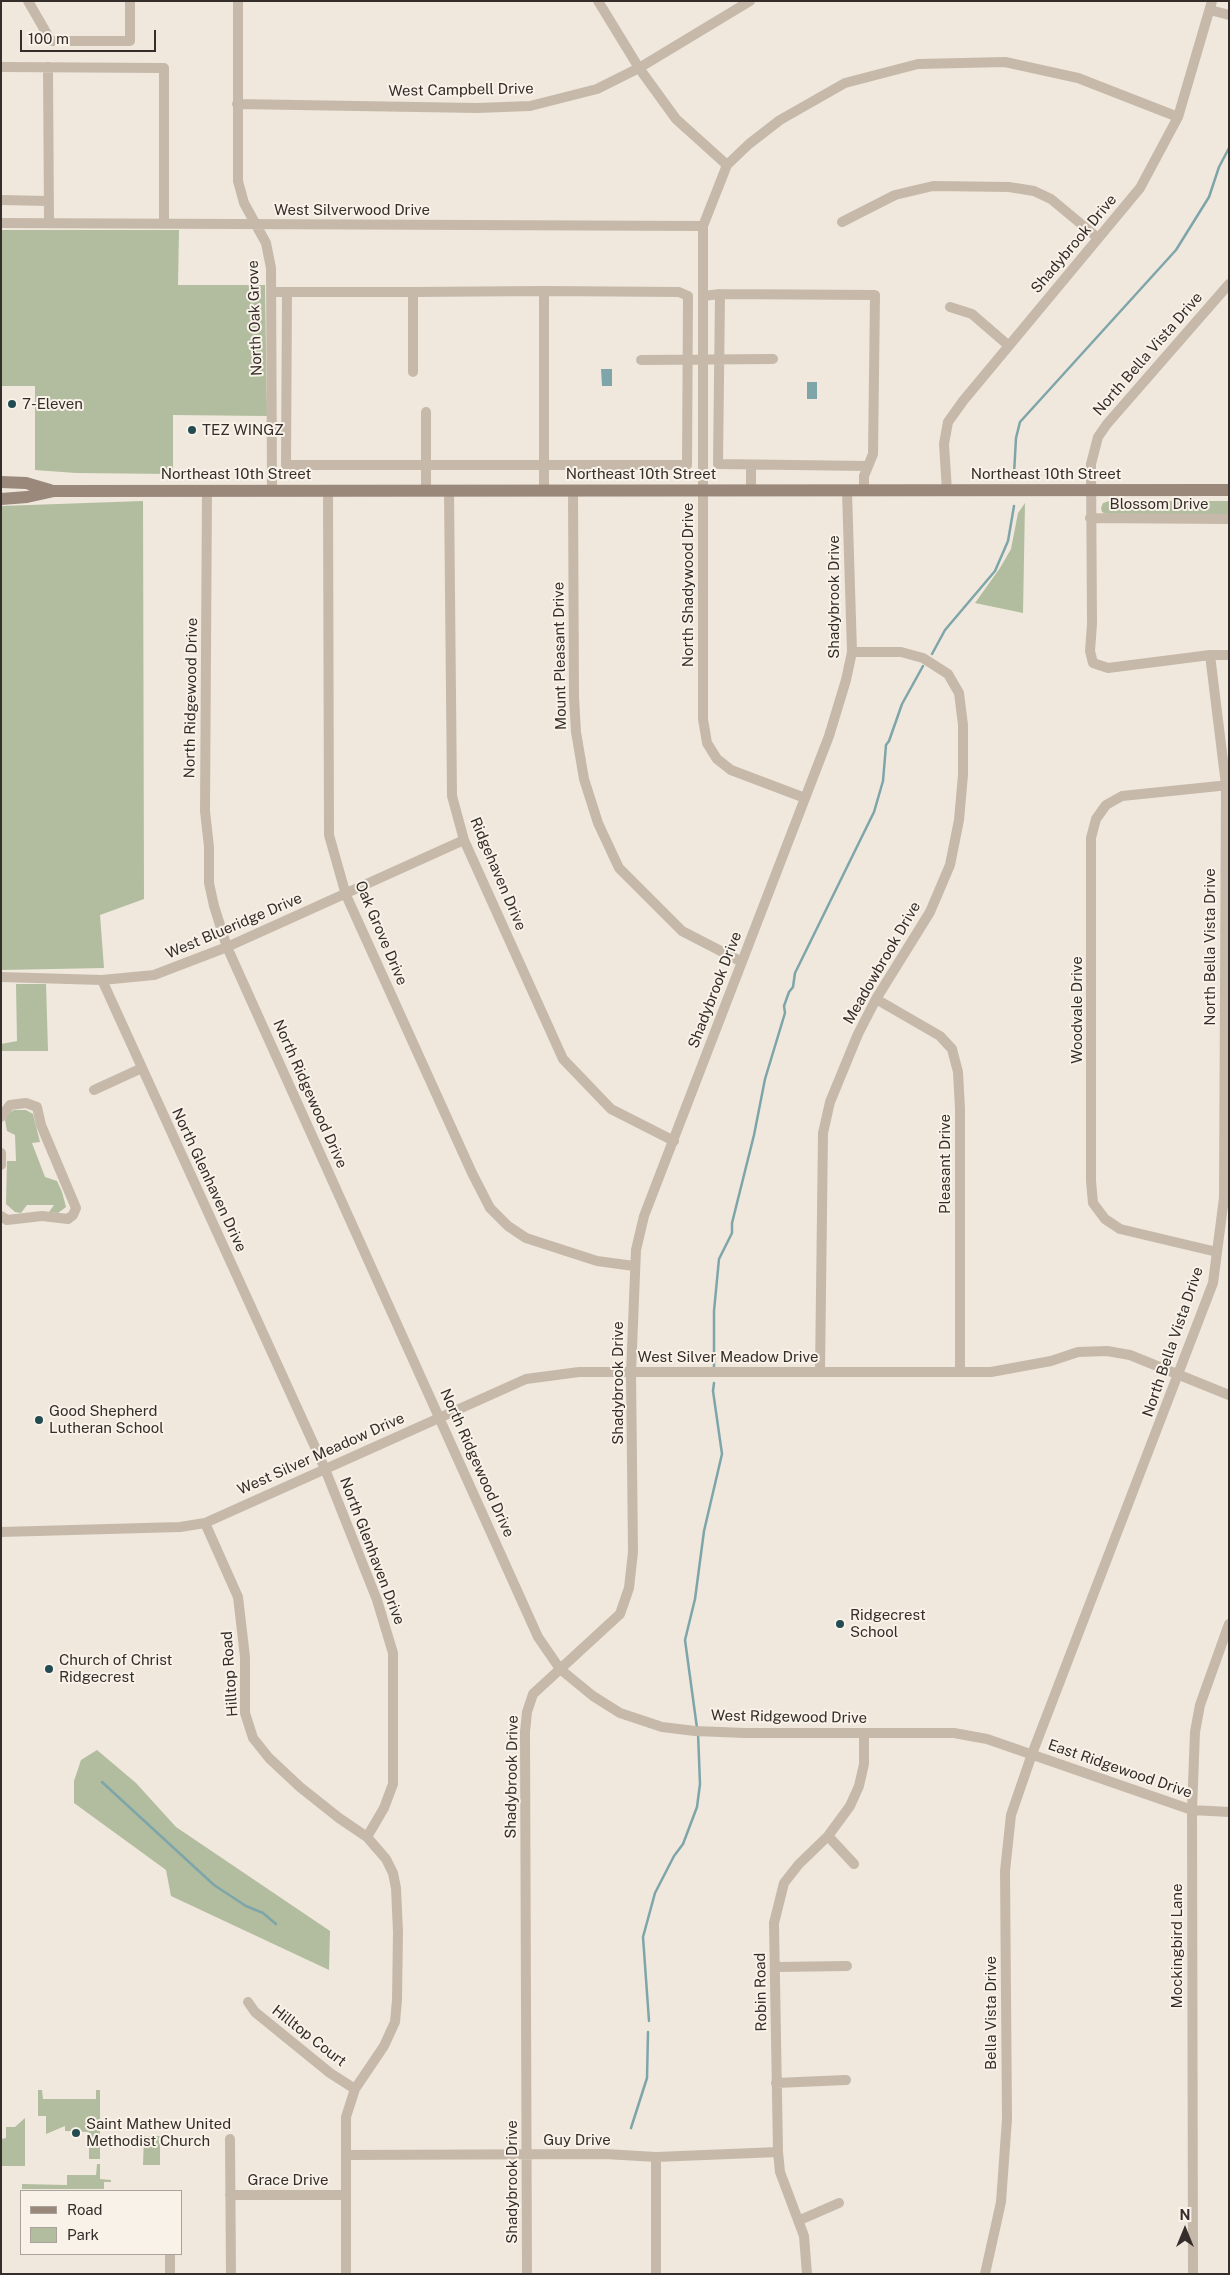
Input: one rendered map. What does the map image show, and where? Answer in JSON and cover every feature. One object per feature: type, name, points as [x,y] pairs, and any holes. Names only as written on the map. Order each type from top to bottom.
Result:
[{"type":"main road","name":"Northeast 10th Street","points":[[1,482],[26,483],[54,491]]},
{"type":"main road","name":"Northeast 10th Street","points":[[1,499],[27,497],[54,491],[1229,490]]},
{"type":"street","points":[[28,1],[51,41],[130,41],[130,1]]},
{"type":"street","name":"North Oak Grove","points":[[238,1],[238,181],[244,203],[266,243],[271,268],[272,490]]},
{"type":"street","points":[[598,1],[639,68],[676,119],[727,165],[749,144],[780,120],[845,83],[918,64],[1005,62],[1078,78],[1178,117]]},
{"type":"street","name":"West Campbell Drive","points":[[237,104],[477,108],[530,106],[596,88],[639,68],[750,1]]},
{"type":"street","points":[[1211,6],[1229,15]]},
{"type":"street","name":"Shadybrook Drive","points":[[947,491],[944,444],[948,422],[1140,188],[1178,117],[1211,6]]},
{"type":"street","points":[[1,67],[164,68],[164,224]]},
{"type":"street","points":[[48,67],[49,223]]},
{"type":"street","name":"North Shadywood Drive","points":[[727,165],[703,226],[703,719],[707,743],[717,759],[732,770],[805,798]]},
{"type":"street","points":[[842,222],[895,195],[933,186],[1009,187],[1034,191],[1051,199],[1098,238]]},
{"type":"street","points":[[1,200],[48,201]]},
{"type":"street","name":"West Silverwood Drive","points":[[1,223],[703,226]]},
{"type":"street","name":"North Bella Vista Drive","points":[[1032,1754],[1213,1282],[1224,1198],[1227,785],[1210,655],[1108,668],[1094,663],[1090,651],[1092,624],[1090,490],[1094,450],[1098,437],[1107,424],[1229,284]]},
{"type":"street","points":[[272,292],[544,291],[680,292],[688,296],[687,465],[426,466],[286,464],[287,292]]},
{"type":"street","points":[[544,291],[544,491]]},
{"type":"street","points":[[413,292],[413,372]]},
{"type":"street","points":[[720,294],[718,464],[867,466]]},
{"type":"street","points":[[703,296],[720,294],[875,295],[874,454],[864,476],[864,491]]},
{"type":"street","points":[[950,307],[972,314],[1009,346]]},
{"type":"street","points":[[641,360],[773,359]]},
{"type":"street","points":[[426,412],[426,490]]},
{"type":"street","points":[[751,465],[751,491]]},
{"type":"street","name":"North Ridgewood Drive","points":[[207,490],[205,811],[209,847],[209,883],[227,947],[538,1636],[560,1669]]},
{"type":"street","name":"Oak Grove Drive","points":[[328,490],[329,835],[346,895],[472,1173],[490,1208],[508,1226],[526,1238],[560,1251],[597,1261],[634,1266]]},
{"type":"street","name":"Ridgehaven Drive","points":[[449,490],[452,796],[464,840],[563,1059],[611,1109],[674,1141]]},
{"type":"street","name":"Mount Pleasant Drive","points":[[574,490],[574,687],[576,732],[584,778],[598,823],[620,868],[682,931],[742,962]]},
{"type":"street","name":"Shadybrook Drive","points":[[527,2274],[525,1732],[527,1712],[533,1694],[620,1614],[629,1588],[633,1552],[631,1373],[636,1250],[644,1216],[830,736],[846,680],[852,652],[847,491]]},
{"type":"street","name":"Blossom Drive","points":[[1090,518],[1229,519]]},
{"type":"street","name":"Meadowbrook Drive","points":[[820,1372],[823,1133],[830,1102],[858,1034],[876,998],[930,912],[950,865],[959,820],[962,784],[962,725],[959,693],[948,674],[923,658],[901,652],[852,652]]},
{"type":"street","points":[[1210,655],[1229,655]]},
{"type":"street","name":"Woodvale Drive","points":[[1217,1252],[1120,1229],[1105,1219],[1093,1203],[1091,1181],[1091,838],[1096,820],[1106,805],[1122,796],[1227,785]]},
{"type":"street","name":"West Blueridge Drive","points":[[1,977],[102,980],[154,975],[227,947],[346,895],[464,840]]},
{"type":"street","name":"North Glenhaven Drive","points":[[102,980],[324,1470],[377,1600],[393,1653],[393,1784],[384,1808],[368,1837]]},
{"type":"street","name":"Pleasant Drive","points":[[876,998],[940,1036],[952,1049],[958,1072],[960,1109],[960,1371]]},
{"type":"street","points":[[94,1090],[142,1068]]},
{"type":"street","points":[[1,1117],[10,1106],[16,1104],[33,1104],[37,1107],[41,1125],[76,1208],[68,1220],[42,1216],[7,1220],[1,1216]]},
{"type":"street","points":[[1,1153],[1,1165]]},
{"type":"street","name":"West Silver Meadow Drive","points":[[1,1532],[162,1528],[205,1522],[526,1379],[579,1372],[991,1372],[1051,1361],[1078,1352],[1107,1351],[1130,1355],[1229,1395]]},
{"type":"street","name":"Hilltop Road","points":[[205,1522],[238,1597],[245,1657],[245,1713],[254,1738],[270,1758],[300,1787],[339,1818],[368,1837]]},
{"type":"street","name":"Mockingbird Lane","points":[[1194,2274],[1192,1810],[1195,1732],[1200,1705],[1229,1624]]},
{"type":"street","name":"West Ridgewood Drive","points":[[560,1669],[593,1696],[620,1713],[662,1727],[706,1731],[864,1734],[954,1733],[987,1739],[1032,1754]]},
{"type":"street","name":"Robin Road","points":[[807,2274],[804,2236],[800,2220],[789,2199],[783,2181],[778,2152],[774,1923],[784,1883],[798,1864],[828,1836],[850,1806],[859,1786],[864,1764],[864,1734]]},
{"type":"street","name":"East Ridgewood Drive","points":[[1032,1754],[1192,1810],[1229,1812]]},
{"type":"street","name":"Bella Vista Drive","points":[[985,2274],[1001,2202],[1007,2119],[1005,1871],[1011,1815],[1032,1754]]},
{"type":"street","points":[[828,1836],[854,1864]]},
{"type":"street","points":[[346,2274],[346,2117],[355,2089],[384,2046],[395,2022],[397,2000],[398,1932],[396,1888],[393,1873],[386,1859],[368,1837]]},
{"type":"street","points":[[776,1967],[847,1966]]},
{"type":"street","name":"Hilltop Court","points":[[248,2002],[255,2012],[330,2073],[355,2089]]},
{"type":"street","points":[[776,2083],[846,2080]]},
{"type":"street","points":[[230,2139],[231,2274]]},
{"type":"street","name":"Guy Drive","points":[[346,2155],[605,2154],[656,2157],[778,2152]]},
{"type":"street","points":[[656,2157],[656,2274]]},
{"type":"street","name":"Grace Drive","points":[[230,2195],[346,2195]]},
{"type":"street","points":[[800,2220],[839,2203]]},
{"type":"street","points":[[170,2255],[170,2274]]},
{"type":"green space","points":[[1,230],[179,230],[178,285],[265,285],[267,416],[173,415],[173,474],[76,473],[35,470],[35,386],[1,386]]},
{"type":"green space","points":[[143,501],[144,899],[100,915],[104,968],[1,970],[1,506]]},
{"type":"green space","points":[[1109,501],[1229,501],[1229,515],[1106,514],[1102,512],[1101,508],[1103,503]]},
{"type":"green space","points":[[1025,503],[1023,613],[975,603],[1011,549],[1018,513]]},
{"type":"green space","points":[[16,984],[46,984],[48,1051],[1,1051],[1,1044],[17,1041]]},
{"type":"green space","points":[[14,1110],[26,1110],[33,1114],[40,1142],[32,1143],[45,1177],[57,1181],[66,1207],[58,1213],[49,1212],[54,1205],[27,1205],[21,1213],[15,1212],[6,1204],[7,1161],[16,1161],[15,1135],[7,1131],[5,1120],[9,1113]]},
{"type":"green space","points":[[97,1750],[136,1783],[176,1827],[330,1931],[329,1970],[171,1896],[166,1870],[74,1803],[74,1781],[81,1760]]},
{"type":"green space","points":[[38,2090],[42,2090],[43,2099],[96,2099],[96,2090],[100,2090],[100,2159],[89,2159],[89,2132],[65,2131],[65,2126],[46,2134],[46,2116],[38,2116]]},
{"type":"green space","points":[[25,2118],[25,2166],[1,2166],[1,2139],[6,2138],[6,2127],[15,2127]]},
{"type":"green space","points":[[144,2136],[160,2136],[160,2165],[143,2165]]},
{"type":"green space","points":[[97,2164],[100,2164],[100,2179],[111,2180],[111,2182],[104,2182],[104,2189],[22,2189],[22,2184],[67,2185],[67,2175],[96,2175]]},
{"type":"water","points":[[601,369],[612,369],[612,386],[602,386]]},
{"type":"water","points":[[807,382],[817,382],[817,399],[807,399]]},
{"type":"waterway","points":[[1014,474],[1016,438],[1020,422],[1176,250],[1209,197],[1219,167],[1229,148]]},
{"type":"waterway","points":[[932,654],[945,630],[995,571],[1008,541],[1014,506]]},
{"type":"waterway","points":[[714,1367],[714,1311],[719,1259],[732,1233],[732,1223],[754,1135],[765,1079],[785,1013],[784,1006],[793,987],[795,973],[874,812],[883,781],[886,745],[902,704],[923,666]]},
{"type":"waterway","points":[[697,1728],[685,1640],[695,1599],[704,1531],[722,1454],[713,1391],[714,1383]]},
{"type":"waterway","points":[[649,2021],[643,1937],[655,1893],[674,1856],[683,1844],[697,1807],[700,1784],[698,1733]]},
{"type":"waterway","points":[[102,1782],[214,1885],[246,1906],[263,1913],[276,1924]]},
{"type":"waterway","points":[[631,2128],[647,2078],[648,2032]]},
{"type":"place","name":"7-Eleven","points":[[12,404]]},
{"type":"place","name":"TEZ WINGZ","points":[[192,430]]},
{"type":"place","name":"Good Shepherd Lutheran School","points":[[39,1420]]},
{"type":"place","name":"Ridgecrest School","points":[[840,1624]]},
{"type":"place","name":"Church of Christ Ridgecrest","points":[[49,1669]]},
{"type":"place","name":"Saint Mathew United Methodist Church","points":[[76,2133]]}]
